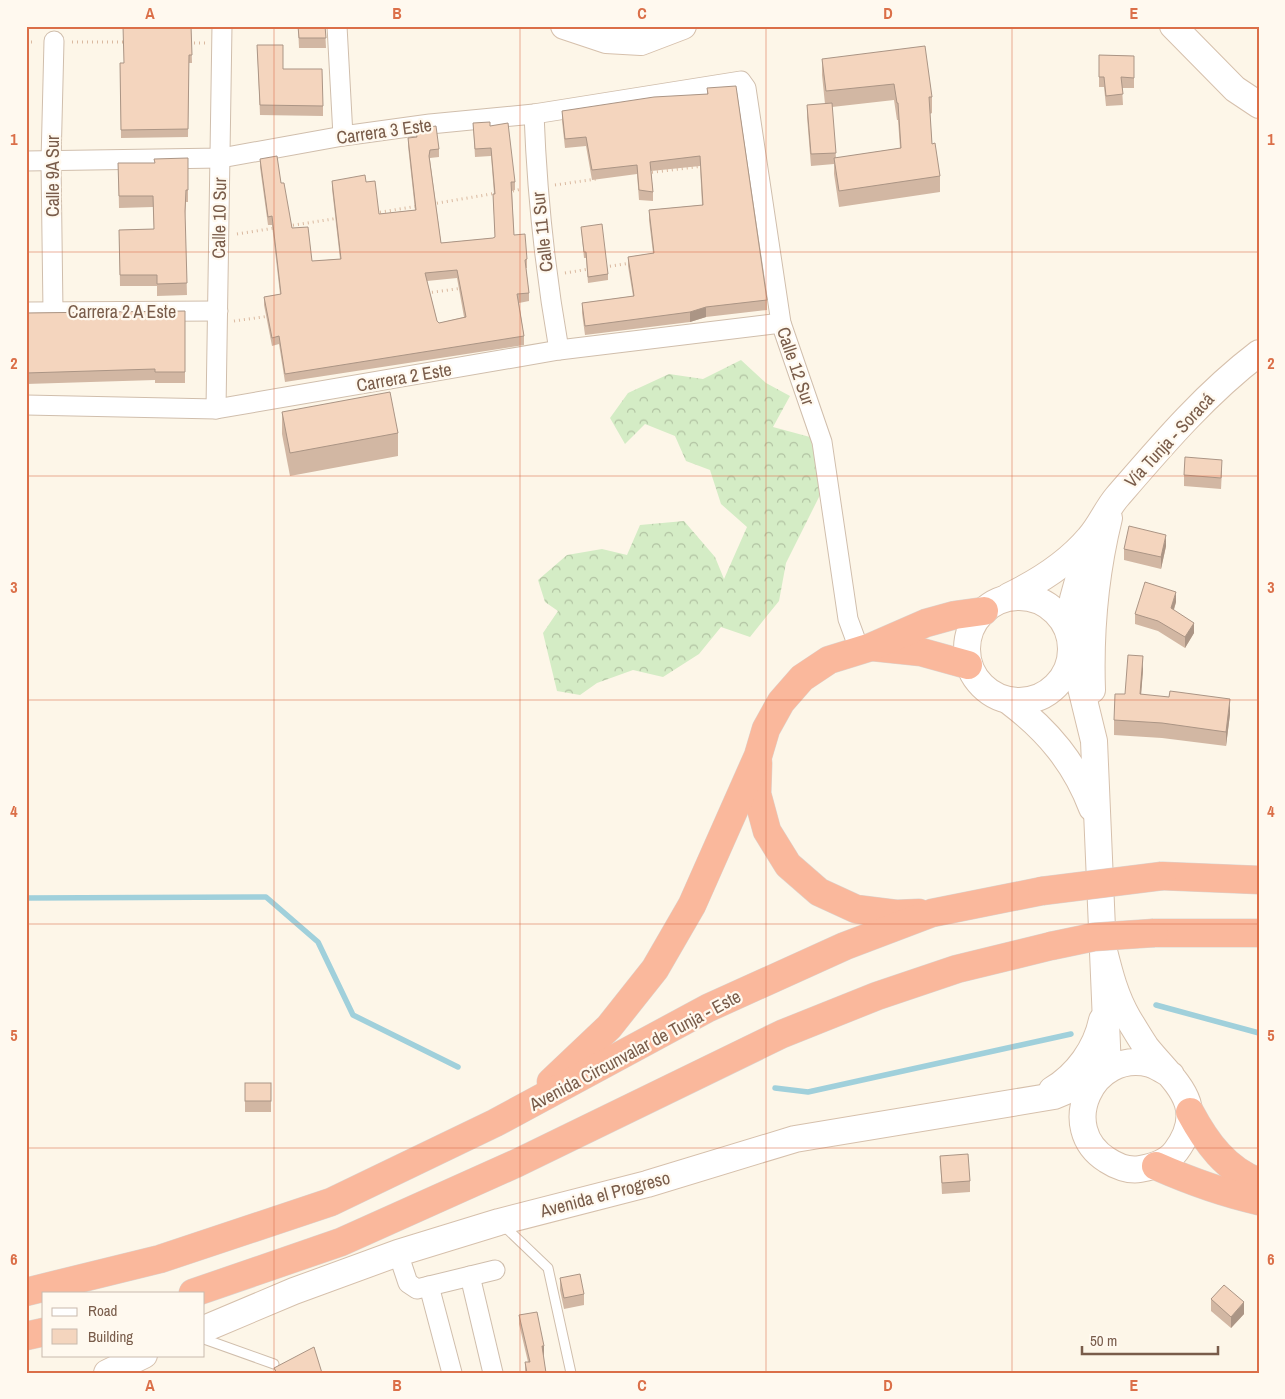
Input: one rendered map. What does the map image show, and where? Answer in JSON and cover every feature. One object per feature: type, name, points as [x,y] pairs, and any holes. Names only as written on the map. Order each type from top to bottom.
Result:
[{"type":"highway","points":[[495,1123],[562,1073],[608,1027],[655,969],[692,905],[758,756],[766,729],[781,702],[802,678],[829,660],[865,648],[926,623],[955,615],[984,611]]},
{"type":"highway","points":[[865,648],[921,652],[968,665]]},
{"type":"highway","points":[[758,756],[758,794],[768,831],[788,865],[819,892],[856,909],[896,914],[932,913]]},
{"type":"highway","name":"Avenida Circunvalar de Tunja - Este","points":[[26,1292],[160,1259],[330,1202],[495,1123],[708,1008],[846,946],[932,913],[1042,891],[1162,876],[1259,880]]},
{"type":"highway","points":[[196,1292],[341,1242],[517,1163],[782,1034],[851,1006],[957,969],[1094,937],[1154,933],[1259,933]]},
{"type":"highway","points":[[1190,1112],[1204,1139],[1225,1162],[1250,1179],[1259,1182]]},
{"type":"highway","points":[[1156,1166],[1192,1182],[1229,1195],[1259,1201]]},
{"type":"highway","points":[[26,1336],[42,1332]]},
{"type":"main road","points":[[564,26],[606,40],[641,42],[682,26]]},
{"type":"main road","points":[[1173,26],[1235,89],[1259,105]]},
{"type":"main road","name":"Vía Tunja - Soracá","points":[[1009,596],[1039,582],[1066,562],[1090,538],[1112,502],[1183,422],[1232,373],[1259,353]]},
{"type":"main road","points":[[1094,741],[1092,621],[1099,561],[1112,502]]},
{"type":"main road","name":"Vía Tunja - Soracá","points":[[1090,538],[1077,583],[1070,640],[1094,741],[1103,947],[1103,1074]]},
{"type":"main road","points":[[1009,596],[1034,598],[1055,610],[1070,640],[1066,672],[1053,690],[1033,700],[1010,702],[992,694],[978,682],[968,665],[966,644],[972,625],[996,601],[1009,596]]},
{"type":"main road","name":"Vía Tunja - Soracá","points":[[1010,702],[1034,721],[1056,743],[1073,768],[1087,795],[1098,824]]},
{"type":"main road","name":"Vía Tunja - Soracá","points":[[1103,947],[1112,982],[1127,1016],[1146,1047],[1171,1075]]},
{"type":"main road","points":[[1024,1100],[1054,1089],[1079,1067],[1089,1054],[1100,1031],[1104,1006]]},
{"type":"main road","points":[[1129,1062],[1151,1064],[1171,1075],[1184,1092],[1190,1112],[1187,1134],[1175,1153],[1156,1166],[1136,1170],[1117,1166],[1100,1155],[1088,1139],[1082,1118],[1086,1097],[1103,1074],[1129,1062]]},
{"type":"main road","name":"Avenida el Progreso","points":[[205,1328],[294,1291],[398,1253],[499,1222],[647,1184],[795,1139],[1054,1096],[1103,1074]]},
{"type":"main road","name":"Avenida el Progreso","points":[[1024,1100],[1056,1113],[1074,1124],[1088,1139]]},
{"type":"main road","points":[[117,1370],[142,1356]]},
{"type":"street","points":[[337,26],[343,136]]},
{"type":"street","name":"Calle 10 Sur","points":[[216,409],[221,35]]},
{"type":"street","name":"Calle 9A Sur","points":[[54,41],[51,162],[54,312]]},
{"type":"street","name":"Carrera 3 Este","points":[[26,161],[220,158],[343,136],[430,124],[534,114],[741,81]]},
{"type":"street","name":"Calle 12 Sur","points":[[741,81],[746,88],[781,323],[822,442],[848,619],[865,648]]},
{"type":"street","name":"Calle 11 Sur","points":[[534,114],[536,187],[546,276],[560,350]]},
{"type":"street","name":"Carrera 2 A Este","points":[[26,312],[218,317]]},
{"type":"street","name":"Carrera 2 Este","points":[[26,405],[216,409],[560,350],[781,323]]},
{"type":"street","points":[[398,1253],[408,1284],[417,1289],[494,1270]]},
{"type":"street","points":[[470,1276],[493,1373]]},
{"type":"street","points":[[429,1286],[452,1373]]},
{"type":"lane","points":[[499,1222],[548,1268],[571,1373]]},
{"type":"lane","points":[[205,1339],[274,1364]]},
{"type":"path","points":[[182,43],[221,35]]},
{"type":"path","points":[[26,42],[133,42]]},
{"type":"path","points":[[640,174],[708,165]]},
{"type":"path","points":[[430,204],[601,178]]},
{"type":"path","points":[[373,213],[421,205]]},
{"type":"path","points":[[286,227],[344,218]]},
{"type":"path","points":[[219,237],[276,228]]},
{"type":"path","points":[[546,276],[634,262]]},
{"type":"path","points":[[420,294],[469,287]]},
{"type":"path","points":[[218,317],[276,315]]},
{"type":"green space","points":[[741,360],[766,383],[790,396],[773,427],[810,437],[823,489],[786,563],[779,601],[750,637],[721,627],[699,654],[663,677],[633,670],[597,683],[580,695],[557,691],[543,633],[558,611],[545,602],[538,580],[567,555],[602,549],[627,555],[640,525],[684,521],[715,557],[724,579],[747,527],[721,504],[710,470],[686,461],[675,436],[645,424],[625,444],[610,418],[628,393],[669,374],[703,379]]},
{"type":"building","points":[[123,26],[191,26],[192,55],[189,55],[188,129],[121,130],[120,63],[124,63]]},
{"type":"building","points":[[298,26],[325,26],[326,38],[299,38]]},
{"type":"building","points":[[257,45],[283,45],[283,69],[322,69],[323,106],[260,105]]},
{"type":"building","points":[[925,46],[932,97],[929,97],[932,144],[935,143],[940,176],[839,191],[834,158],[901,148],[898,103],[894,84],[826,91],[822,59]]},
{"type":"building","points":[[1099,55],[1134,56],[1134,78],[1121,77],[1123,94],[1106,96],[1104,77],[1099,77]]},
{"type":"building","points":[[736,86],[767,300],[706,307],[690,312],[585,326],[582,303],[634,296],[628,257],[654,253],[649,210],[703,205],[700,156],[650,162],[653,192],[639,190],[637,165],[592,170],[586,137],[565,139],[562,111],[654,97],[708,94],[707,88]]},
{"type":"building","points":[[832,103],[836,153],[811,154],[807,105]]},
{"type":"building","points":[[490,122],[490,126],[508,123],[515,182],[511,182],[514,235],[525,234],[527,259],[525,260],[529,293],[517,294],[524,336],[285,374],[279,336],[272,338],[264,297],[281,294],[272,216],[268,217],[260,159],[277,156],[281,183],[284,183],[292,228],[308,227],[312,261],[341,259],[332,181],[365,175],[366,182],[375,181],[379,214],[416,210],[408,138],[417,137],[416,129],[436,126],[439,149],[430,150],[429,156],[441,243],[493,238],[495,237],[493,194],[495,194],[491,148],[475,149],[473,123]],"holes":[[[457,270],[466,317],[439,323],[437,321],[425,273]]]},
{"type":"building","points":[[188,158],[188,190],[186,190],[185,211],[187,283],[157,284],[157,275],[120,275],[119,230],[154,229],[153,196],[119,196],[118,163],[155,163],[154,159]]},
{"type":"building","points":[[602,224],[608,274],[588,277],[581,227]]},
{"type":"building","points":[[185,311],[185,372],[155,372],[155,369],[26,373],[26,313]]},
{"type":"building","points":[[390,392],[398,433],[290,453],[282,412]]},
{"type":"building","points":[[1185,457],[1222,460],[1221,478],[1184,475]]},
{"type":"building","points":[[1129,526],[1166,535],[1161,557],[1124,549]]},
{"type":"building","points":[[1145,582],[1176,592],[1171,608],[1194,623],[1185,637],[1158,621],[1135,614]]},
{"type":"building","points":[[1128,655],[1143,656],[1140,694],[1169,697],[1170,691],[1230,699],[1226,732],[1162,723],[1114,720],[1115,694],[1125,694]]},
{"type":"building","points":[[245,1083],[271,1083],[271,1101],[245,1101]]},
{"type":"building","points":[[968,1154],[970,1181],[942,1183],[940,1156]]},
{"type":"building","points":[[580,1274],[584,1294],[564,1298],[560,1278]]},
{"type":"building","points":[[1224,1285],[1244,1302],[1231,1317],[1211,1299]]},
{"type":"building","points":[[537,1312],[544,1346],[542,1346],[546,1373],[527,1373],[525,1362],[530,1362],[519,1315]]},
{"type":"building","points":[[314,1347],[322,1373],[277,1373],[274,1368]]},
{"type":"waterway","points":[[26,898],[266,897],[318,942],[353,1015],[458,1067]]},
{"type":"waterway","points":[[1156,1005],[1259,1033]]},
{"type":"waterway","points":[[775,1088],[808,1092],[1071,1034]]}]
